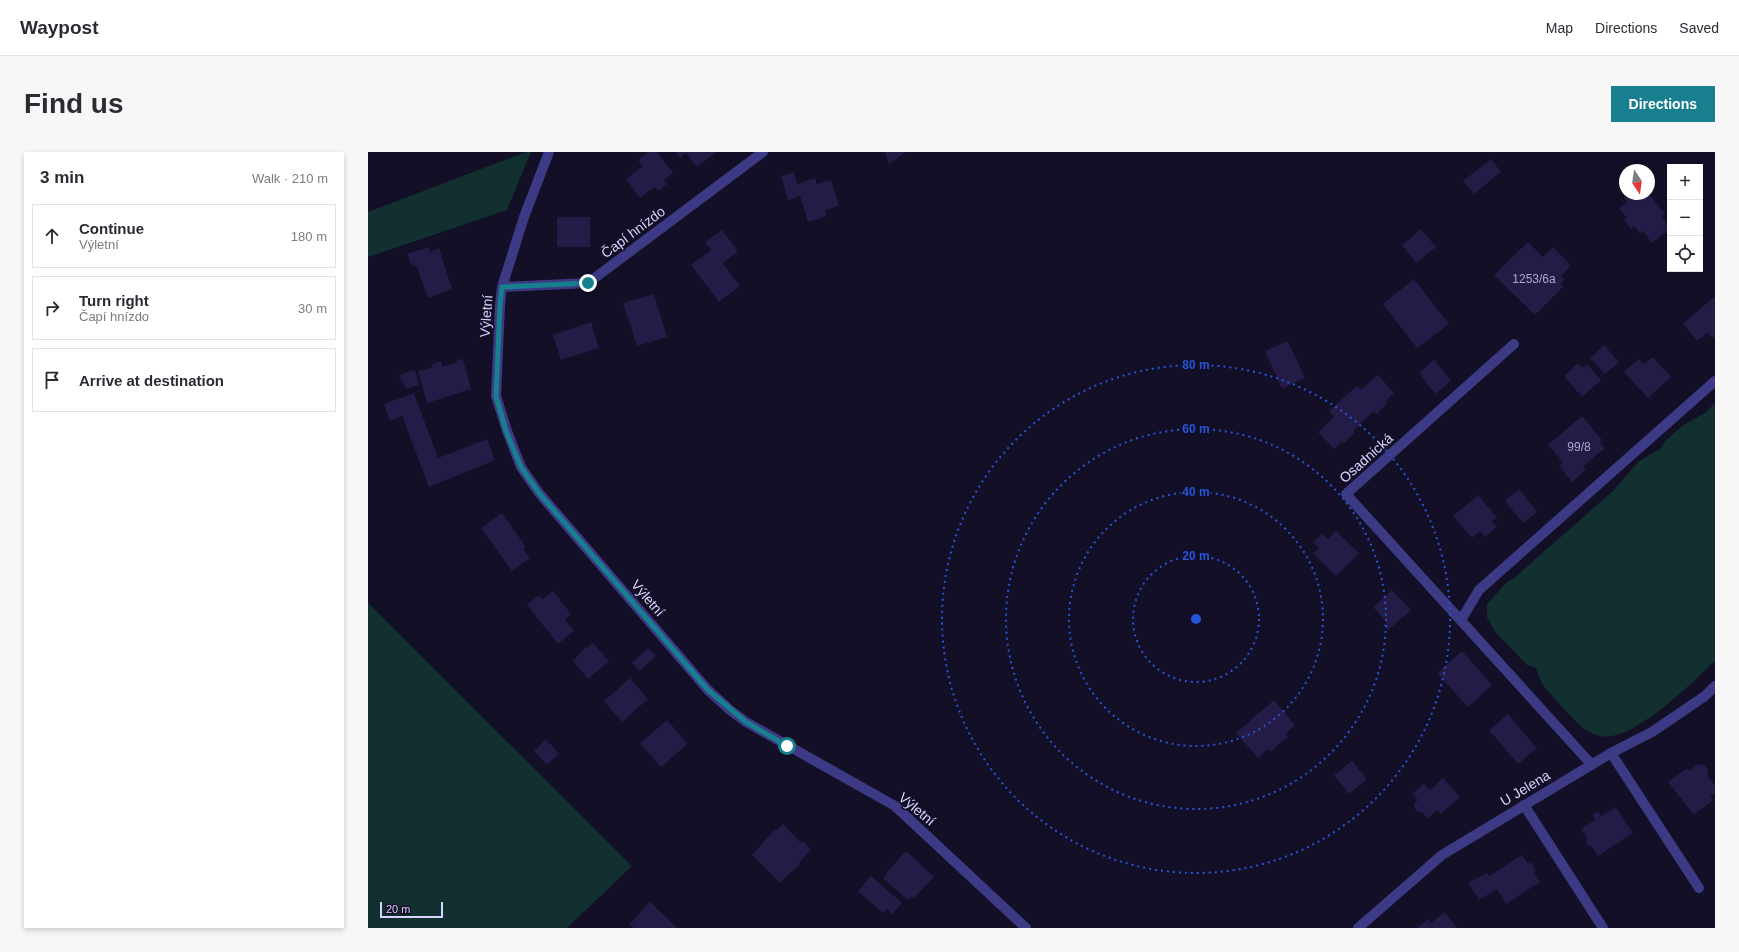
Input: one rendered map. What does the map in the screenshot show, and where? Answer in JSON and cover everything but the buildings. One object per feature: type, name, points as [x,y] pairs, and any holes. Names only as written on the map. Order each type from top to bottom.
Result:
[{"type":"street","name":"Výletní","points":[[549,152],[524,217],[502,287],[500,305],[496,396],[506,431],[521,467],[539,493],[703,684],[724,705],[746,722],[895,806],[1026,928]]},
{"type":"street","name":"Čapí hnízdo","points":[[502,287],[588,283],[763,152]]},
{"type":"street","name":"Osadnická","points":[[1514,344],[1346,494],[1592,765]]},
{"type":"street","points":[[1461,620],[1479,590],[1715,382]]},
{"type":"street","name":"U Jelena","points":[[1358,928],[1442,855],[1610,753],[1652,732],[1705,696],[1715,686]]},
{"type":"street","points":[[1610,753],[1699,888]]},
{"type":"street","points":[[1524,805],[1603,928]]},
{"type":"green space","points":[[526,152],[531,152],[507,210],[368,257],[368,212]]},
{"type":"green space","points":[[1715,403],[1715,661],[1677,696],[1644,721],[1628,731],[1613,736],[1600,736],[1585,729],[1573,719],[1544,687],[1536,668],[1527,665],[1496,633],[1487,617],[1487,604],[1507,582],[1514,578],[1613,491],[1638,462],[1661,448],[1665,441],[1682,426],[1705,413]]},
{"type":"green space","points":[[368,603],[632,866],[567,928],[368,928]]},
{"type":"route","points":[[588,283],[502,287],[496,396],[506,431],[521,467],[539,493],[708,690],[746,722],[787,746]]}]
